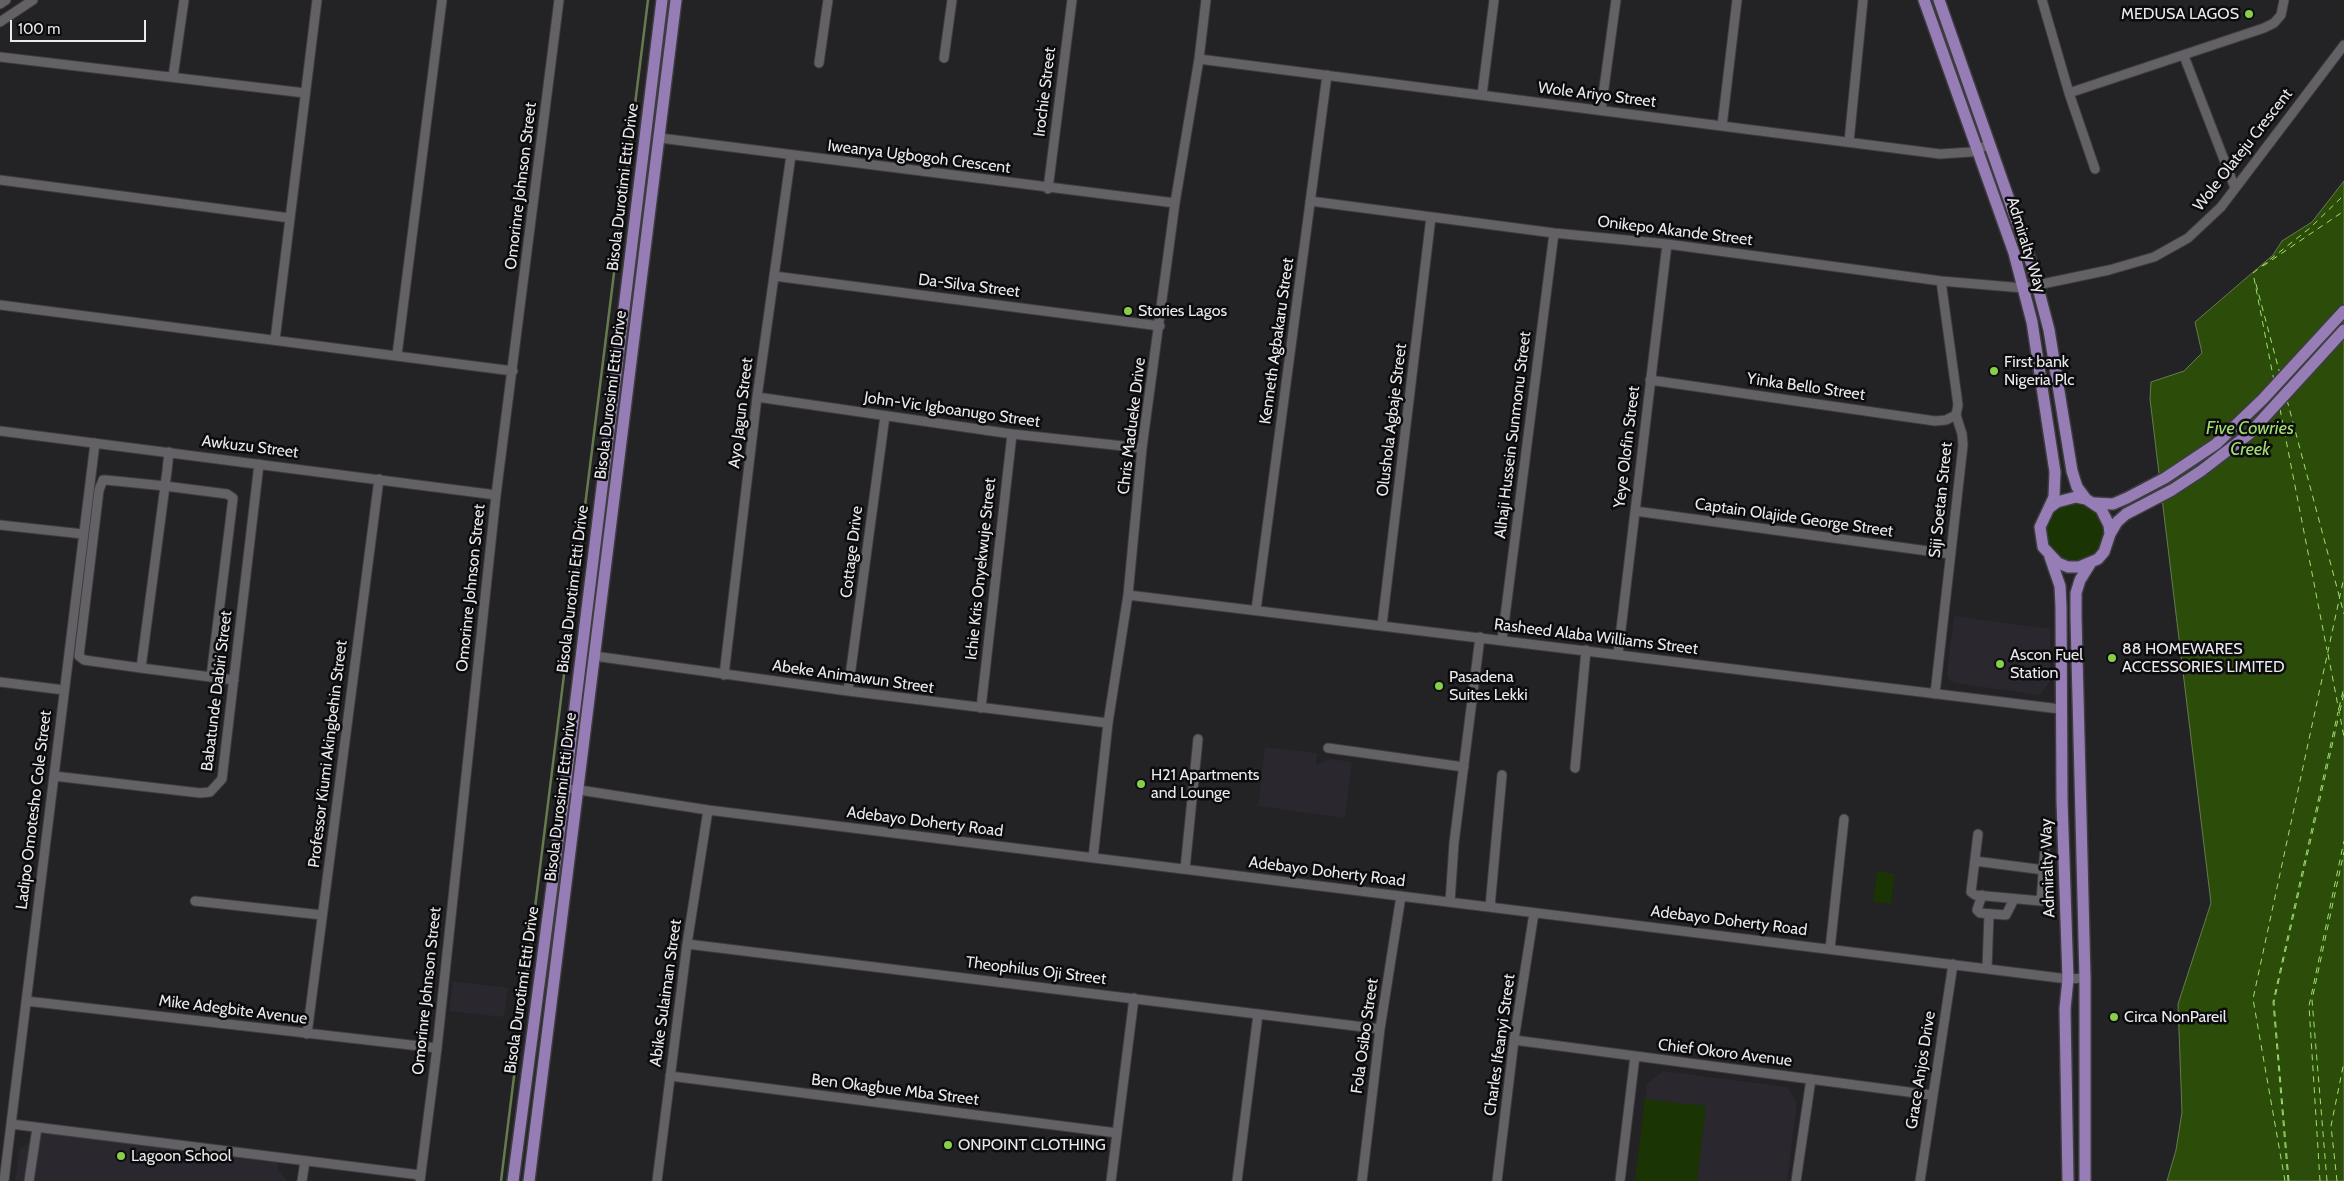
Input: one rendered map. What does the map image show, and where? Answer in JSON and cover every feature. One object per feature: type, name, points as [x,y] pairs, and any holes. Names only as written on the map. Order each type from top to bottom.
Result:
[{"type":"main road","name":"Bisola Durotimi Etti Drive","points":[[513,1181],[565,788],[662,0]]},
{"type":"main road","name":"Bisola Durosimi Etti Drive","points":[[529,1181],[676,0]]},
{"type":"main road","name":"Admiralty Way","points":[[1924,0],[2014,253],[2032,322],[2054,455],[2055,489],[2049,508]]},
{"type":"main road","name":"Admiralty Way","points":[[1939,0],[2032,264],[2035,285],[2049,330],[2072,471],[2077,487],[2090,501]]},
{"type":"main road","points":[[2344,311],[2239,424],[2194,460],[2113,504],[2066,498],[2049,508],[2040,527],[2042,542],[2049,556],[2058,563],[2068,567],[2090,564],[2104,552],[2110,534],[2121,517],[2172,490],[2224,455],[2267,415],[2344,330]]},
{"type":"main road","points":[[2090,501],[2106,516],[2110,534]]},
{"type":"main road","name":"Admiralty Way","points":[[2049,556],[2057,575],[2060,594],[2060,709],[2068,979],[2065,1009],[2068,1181]]},
{"type":"main road","name":"Admiralty Way","points":[[2085,1181],[2085,978],[2076,593],[2080,580],[2090,564]]},
{"type":"street","points":[[0,4],[6,0]]},
{"type":"street","points":[[0,22],[33,0]]},
{"type":"street","points":[[173,77],[184,0]]},
{"type":"street","points":[[275,340],[317,0]]},
{"type":"street","points":[[397,356],[442,0]]},
{"type":"street","name":"Omorinre Johnson Street","points":[[420,1178],[436,1048],[496,495],[559,0]]},
{"type":"street","points":[[819,63],[828,0]]},
{"type":"street","points":[[944,58],[952,0]]},
{"type":"street","name":"Irochie Street","points":[[1048,189],[1072,0]]},
{"type":"street","name":"Chris Madueke Drive","points":[[1093,858],[1108,723],[1128,595],[1142,448],[1160,326],[1175,203],[1199,59],[1206,0]]},
{"type":"street","points":[[1482,95],[1494,0]]},
{"type":"street","points":[[1601,110],[1616,0]]},
{"type":"street","points":[[1722,126],[1737,0]]},
{"type":"street","points":[[1849,142],[1863,0]]},
{"type":"street","points":[[2042,0],[2069,93],[2095,169]]},
{"type":"street","points":[[2069,93],[2184,56],[2274,23],[2281,15],[2284,0]]},
{"type":"street","name":"Wole Olateju Crescent","points":[[2035,285],[2109,270],[2154,257],[2188,238],[2221,206],[2236,188],[2344,45]]},
{"type":"street","points":[[2184,56],[2236,188]]},
{"type":"street","points":[[0,57],[305,93]]},
{"type":"street","name":"Wole Ariyo Street","points":[[1199,59],[1940,154],[1963,154],[1978,151],[1990,144]]},
{"type":"street","name":"Kenneth Agbakaru Street","points":[[1256,610],[1327,75]]},
{"type":"street","name":"Iweanya Ugbogoh Crescent","points":[[660,138],[1048,189],[1175,203]]},
{"type":"street","name":"Ayo Jagun Street","points":[[724,675],[757,398],[791,155]]},
{"type":"street","points":[[0,180],[290,218]]},
{"type":"street","name":"Onikepo Akande Street","points":[[1310,201],[1554,233],[1667,244],[1941,281],[2023,288],[2035,285]]},
{"type":"street","name":"Olushola Agbaje Street","points":[[1382,626],[1431,217]]},
{"type":"street","name":"Alhaji Hussein Sunmonu Street","points":[[1502,640],[1554,233]]},
{"type":"street","name":"Yeye Olofin Street","points":[[1618,654],[1667,244]]},
{"type":"street","name":"Da-Silva Street","points":[[774,276],[1160,326]]},
{"type":"street","name":"Siji Soetan Street","points":[[1935,694],[1963,445],[1962,434],[1956,415],[1956,390],[1941,281]]},
{"type":"street","points":[[0,305],[513,370]]},
{"type":"street","name":"Yinka Bello Street","points":[[1650,380],[1936,421],[1946,420],[1956,415]]},
{"type":"street","name":"John-Vic Igboanugo Street","points":[[757,398],[1012,434],[1142,448]]},
{"type":"street","name":"Cottage Drive","points":[[848,692],[885,416]]},
{"type":"street","name":"Awkuzu Street","points":[[0,431],[496,495]]},
{"type":"street","name":"Ichie Kris Onyekwuje Street","points":[[981,708],[1012,434]]},
{"type":"street","name":"Ladipo Omotesho Cole Street","points":[[4,1181],[95,442]]},
{"type":"street","points":[[141,668],[169,452]]},
{"type":"street","name":"Babatunde Dabiri Street","points":[[54,776],[200,793],[210,792],[222,779],[259,464]]},
{"type":"street","name":"Professor Kiumi Akingbehin Street","points":[[307,1034],[379,479]]},
{"type":"street","points":[[211,677],[233,498],[227,494],[103,480],[99,490],[79,656],[84,660],[141,668],[234,680]]},
{"type":"street","name":"Captain Olajide George Street","points":[[1635,511],[1950,554]]},
{"type":"street","points":[[0,525],[83,534]]},
{"type":"street","name":"Rasheed Alaba Williams Street","points":[[1128,595],[2060,709]]},
{"type":"street","points":[[1450,902],[1454,843],[1480,638]]},
{"type":"street","points":[[1575,768],[1586,650]]},
{"type":"street","name":"Abeke Animawun Street","points":[[594,656],[848,692],[1108,723]]},
{"type":"street","points":[[0,682],[64,690]]},
{"type":"street","points":[[1185,869],[1198,739]]},
{"type":"street","points":[[1328,748],[1464,767]]},
{"type":"street","points":[[1490,907],[1502,775]]},
{"type":"street","name":"Adebayo Doherty Road","points":[[565,788],[708,810],[2068,979],[2085,978]]},
{"type":"street","name":"Abike Sulaiman Street","points":[[657,1181],[687,944],[708,810]]},
{"type":"street","points":[[1830,949],[1844,819]]},
{"type":"street","points":[[1978,834],[1971,892],[1982,896],[2041,901],[2045,848]]},
{"type":"street","points":[[1975,861],[2044,870]]},
{"type":"street","name":"Fola Osibo Street","points":[[1362,1181],[1380,1029],[1401,896]]},
{"type":"street","points":[[1982,896],[1978,912],[1989,914],[2006,915],[2014,899]]},
{"type":"street","points":[[195,901],[322,915]]},
{"type":"street","name":"Charles Ifeanyi Street","points":[[1497,1181],[1514,1040],[1534,913]]},
{"type":"street","points":[[1987,969],[1989,914]]},
{"type":"street","name":"Theophilus Oji Street","points":[[687,944],[1380,1029]]},
{"type":"street","name":"Grace Anjos Drive","points":[[1920,1181],[1931,1094],[1953,964]]},
{"type":"street","points":[[1111,1181],[1134,998]]},
{"type":"street","name":"Mike Adegbite Avenue","points":[[26,1001],[436,1048]]},
{"type":"street","points":[[1237,1181],[1258,1014]]},
{"type":"street","name":"Chief Okoro Avenue","points":[[1514,1040],[1931,1094]]},
{"type":"street","points":[[1620,1181],[1635,1056]]},
{"type":"street","name":"Ben Okagbue Mba Street","points":[[670,1076],[1117,1133]]},
{"type":"street","points":[[1796,1181],[1811,1079]]},
{"type":"street","points":[[11,1124],[305,1161],[420,1178]]},
{"type":"street","points":[[29,1181],[37,1128]]},
{"type":"street","points":[[302,1181],[305,1161]]},
{"type":"shaded area","points":[[2075,503],[2086,505],[2099,516],[2104,532],[2102,543],[2091,556],[2075,561],[2064,559],[2051,548],[2046,532],[2048,521],[2059,508]]},
{"type":"shaded area","name":"Ascon Fuel Station","points":[[1954,616],[2050,629],[2050,681],[2040,695],[1954,683],[1949,680],[1947,674]]},
{"type":"shaded area","points":[[1265,747],[1317,753],[1316,765],[1331,759],[1352,762],[1345,818],[1258,806]]},
{"type":"shaded area","points":[[1877,871],[1895,874],[1891,904],[1873,902]]},
{"type":"shaded area","points":[[453,981],[508,988],[504,1017],[449,1011]]},
{"type":"shaded area","points":[[1663,1071],[1787,1087],[1797,1102],[1787,1181],[1635,1181],[1647,1084]]},
{"type":"shaded area","points":[[1645,1099],[1706,1106],[1697,1181],[1635,1181]]},
{"type":"shaded area","name":"Lagoon School","points":[[36,1132],[278,1163],[278,1169],[287,1181],[15,1181],[20,1149],[35,1138]]},
{"type":"water","name":"Five Cowries Creek","points":[[2344,181],[2344,1181],[2167,1181],[2176,1150],[2182,1112],[2178,1004],[2211,903],[2150,399],[2151,382],[2184,371],[2202,353],[2195,322],[2273,255],[2282,241],[2312,222]]},
{"type":"waterway","points":[[501,1181],[648,0]]},
{"type":"ferry route","points":[[2274,381],[2253,273],[2310,228],[2344,195]]},
{"type":"ferry route","points":[[2263,266],[2344,211]]},
{"type":"ferry route","points":[[2256,284],[2280,374]]},
{"type":"ferry route","points":[[2287,400],[2344,614]]},
{"type":"ferry route","points":[[2280,409],[2327,650]]},
{"type":"ferry route","points":[[2285,1181],[2253,999],[2344,577]]},
{"type":"ferry route","points":[[2328,654],[2344,737]]},
{"type":"ferry route","points":[[2339,708],[2344,687]]},
{"type":"ferry route","points":[[2340,711],[2344,692]]},
{"type":"ferry route","points":[[2288,1181],[2273,1002],[2338,712]]},
{"type":"ferry route","points":[[2289,1181],[2274,1002],[2339,715]]},
{"type":"ferry route","points":[[2320,1181],[2309,1006],[2344,841]]},
{"type":"ferry route","points":[[2327,1181],[2312,1000],[2344,852]]},
{"type":"ferry route","points":[[2337,1181],[2331,1126],[2344,1062]]},
{"type":"place","name":"MEDUSA LAGOS","points":[[2249,14]]},
{"type":"place","name":"Stories Lagos","points":[[1128,311]]},
{"type":"place","name":"First bank Nigeria Plc","points":[[1994,371]]},
{"type":"place","name":"88 HOMEWARES ACCESSORIES LIMITED","points":[[2112,658]]},
{"type":"place","name":"Ascon Fuel Station","points":[[2000,664]]},
{"type":"place","name":"Pasadena Suites Lekki","points":[[1439,686]]},
{"type":"place","name":"H21 Apartments and Lounge","points":[[1141,784]]},
{"type":"place","name":"Circa NonPareil","points":[[2114,1017]]},
{"type":"place","name":"ONPOINT CLOTHING","points":[[948,1145]]},
{"type":"place","name":"Lagoon School","points":[[121,1156]]}]
